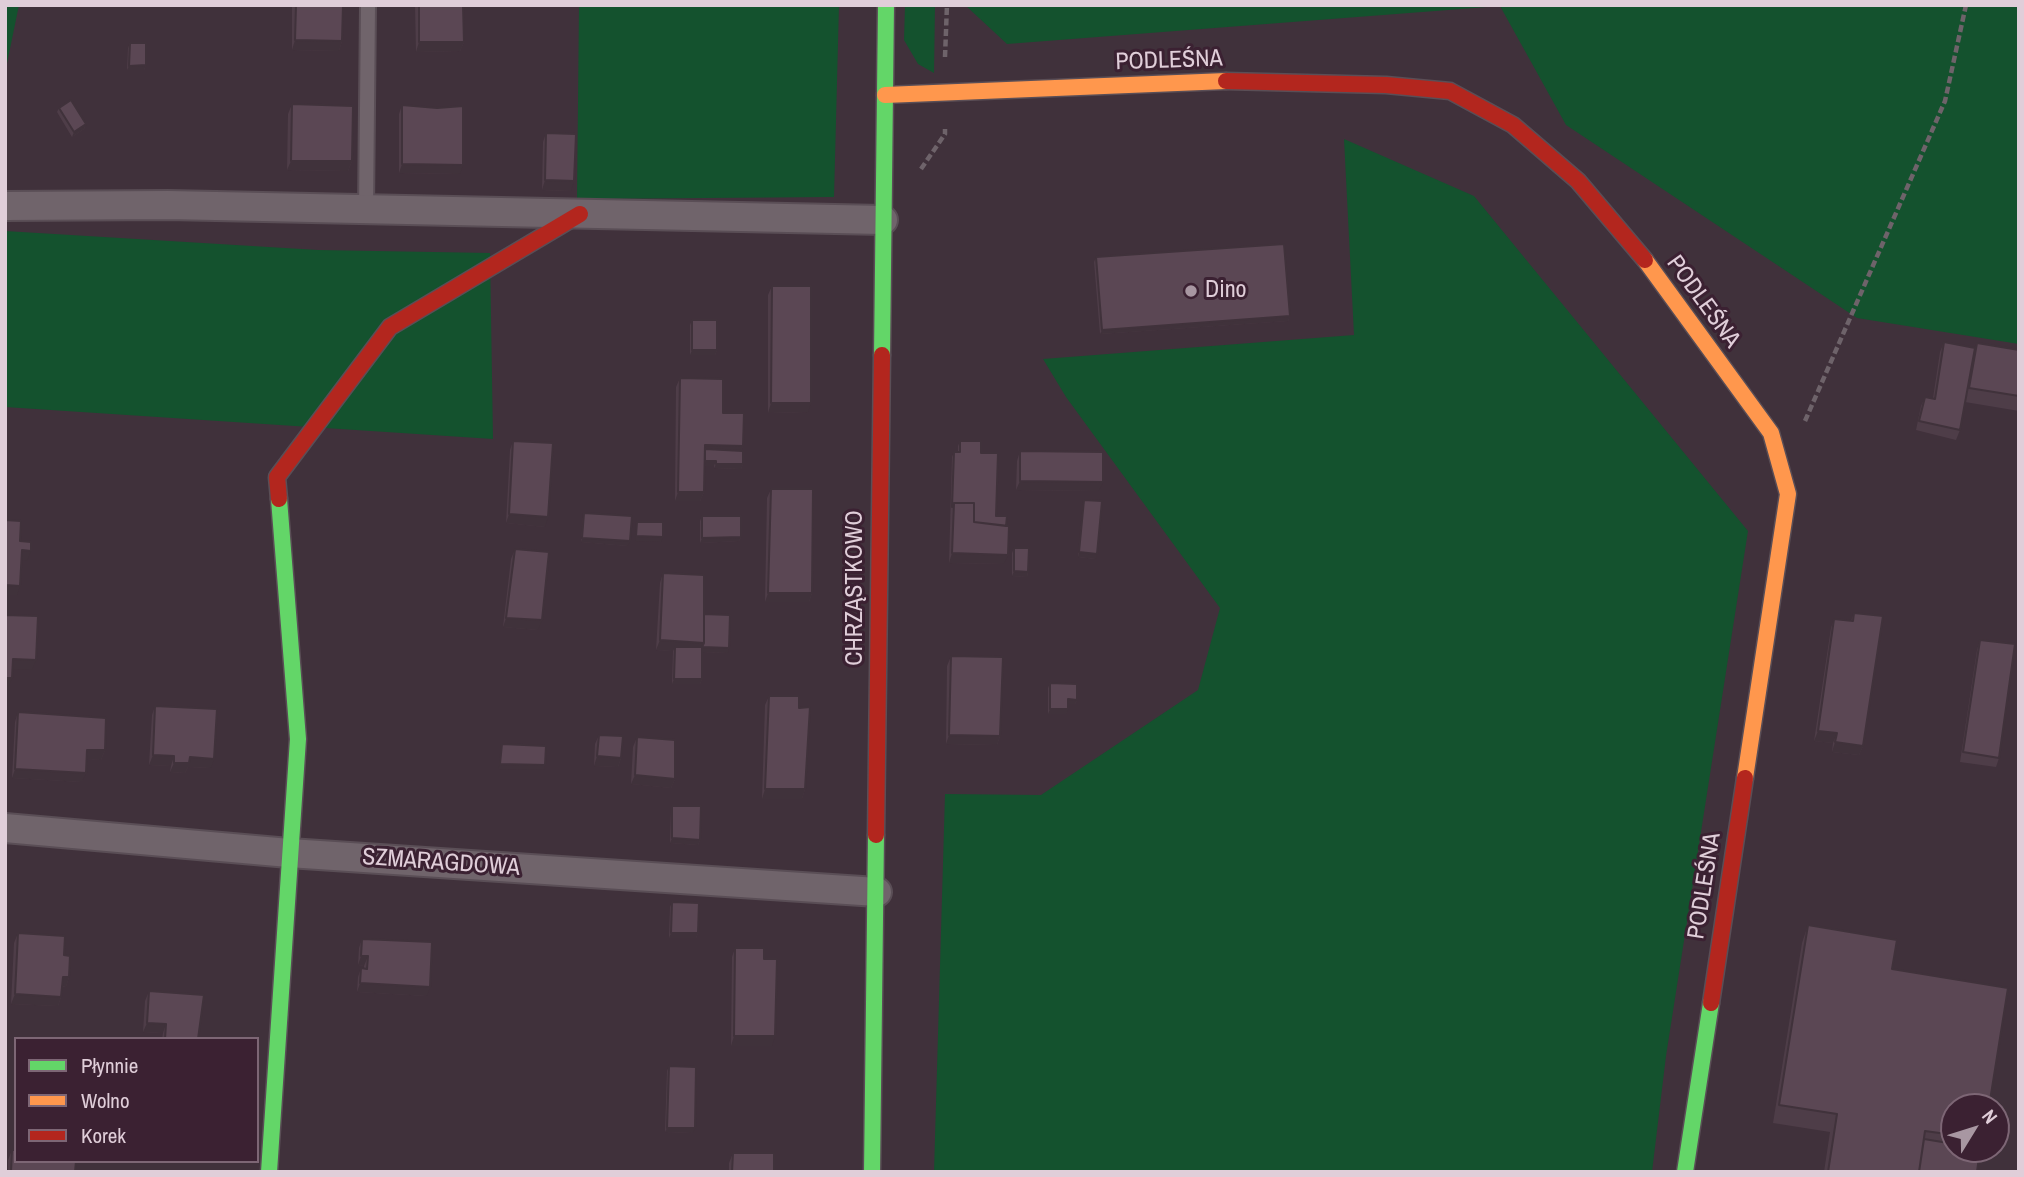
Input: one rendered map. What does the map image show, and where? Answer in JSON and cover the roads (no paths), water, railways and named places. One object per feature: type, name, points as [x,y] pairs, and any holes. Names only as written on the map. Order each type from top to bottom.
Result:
[{"type":"street","name":"CHRZĄSTKOWO","points":[[872,1172],[886,5]]},
{"type":"street","name":"PODLEŚNA","points":[[884,95],[1207,81],[1386,85],[1450,91],[1513,125],[1578,181],[1639,252],[1771,433],[1788,494],[1685,1172]]},
{"type":"street","points":[[5,206],[167,205],[883,220]]},
{"type":"street","points":[[269,1172],[298,739],[276,477],[390,327],[580,214]]},
{"type":"street","name":"SZMARAGDOWA","points":[[5,828],[289,853],[877,891]]},
{"type":"lane","points":[[366,209],[368,5]]},
{"type":"place","name":"Dino","points":[[1191,291]]}]
